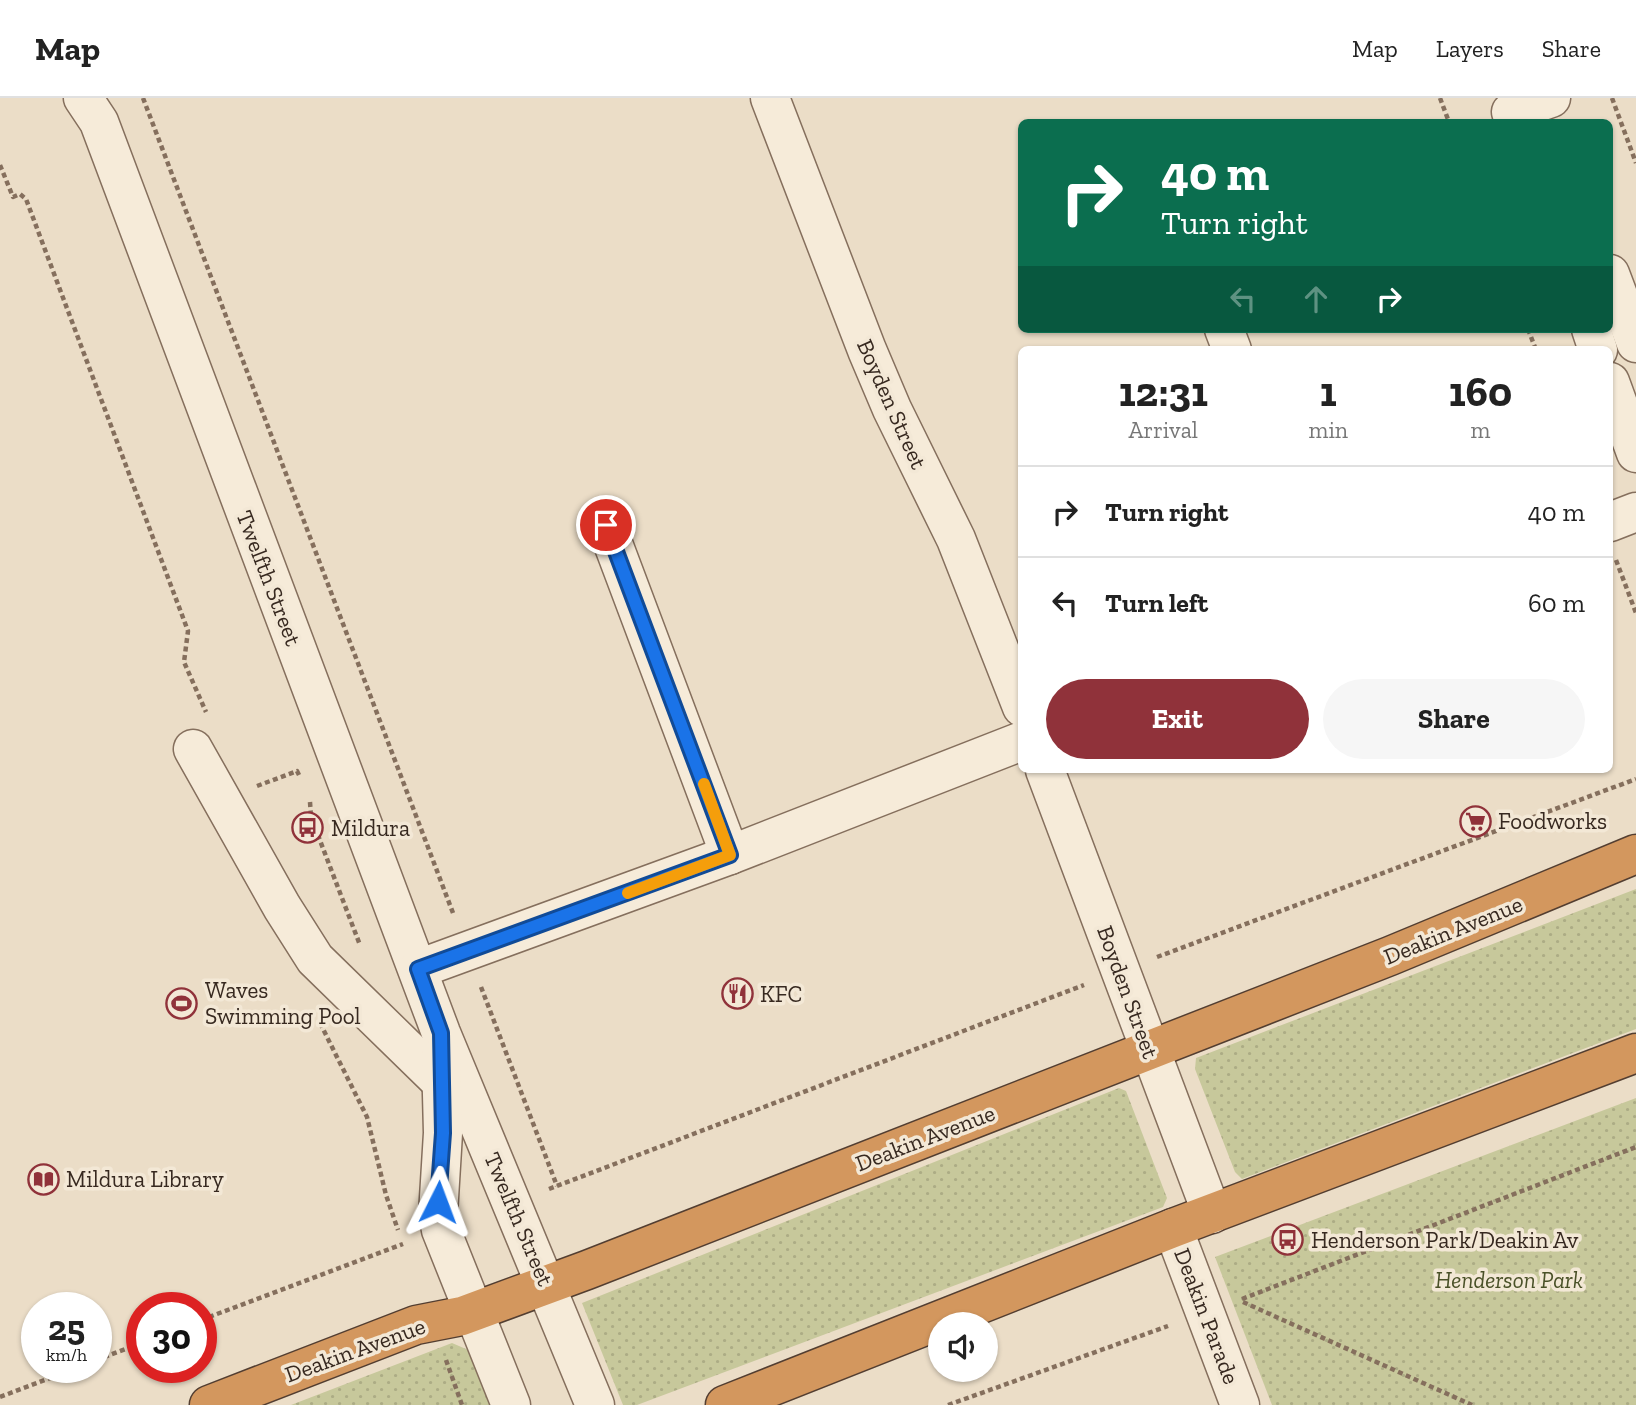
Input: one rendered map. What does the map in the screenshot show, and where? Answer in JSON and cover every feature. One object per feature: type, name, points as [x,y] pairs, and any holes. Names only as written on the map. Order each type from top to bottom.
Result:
[{"type":"highway","name":"Deakin Avenue","points":[[209,1405],[416,1325],[472,1312],[547,1284],[1390,956],[1636,854]]},
{"type":"highway","points":[[725,1405],[1173,1228],[1636,1053]]},
{"type":"street","name":"Boyden Street","points":[[770,98],[867,350],[892,409],[956,539],[1018,697]]},
{"type":"street","name":"Twelfth Street","points":[[93,106],[441,1033],[595,1405]]},
{"type":"street","points":[[1613,282],[1636,343]]},
{"type":"street","points":[[1613,390],[1636,453]]},
{"type":"street","points":[[1613,537],[1636,512]]},
{"type":"street","points":[[606,525],[730,855]]},
{"type":"street","points":[[201,734],[282,907],[314,959],[440,1081]]},
{"type":"street","points":[[418,969],[730,855],[1018,743]]},
{"type":"street","name":"Boyden Street","points":[[1046,773],[1134,966],[1149,1050],[1212,1214]]},
{"type":"street","name":"Twelfth Street","points":[[441,1033],[443,1133],[438,1202],[441,1230],[511,1405]]},
{"type":"street","name":"Deakin Parade","points":[[1173,1228],[1223,1306],[1240,1405]]},
{"type":"path","points":[[143,98],[557,1186]]},
{"type":"path","points":[[1440,98],[1448,119]]},
{"type":"path","points":[[1612,98],[1636,163]]},
{"type":"path","points":[[0,165],[13,197],[20,194],[26,199],[188,631],[184,662],[201,734]]},
{"type":"path","points":[[1613,541],[1636,613]]},
{"type":"path","points":[[253,788],[297,771],[301,781]]},
{"type":"path","points":[[511,1204],[1134,966],[1636,779]]},
{"type":"path","points":[[306,792],[311,817],[362,951],[338,982],[312,1008],[368,1117],[386,1195],[408,1257]]},
{"type":"path","points":[[948,1405],[1223,1306],[1636,1147]]},
{"type":"path","points":[[217,1315],[441,1230]]},
{"type":"path","points":[[1223,1306],[1472,1405]]},
{"type":"path","points":[[432,1321],[462,1405]]},
{"type":"path","points":[[0,1397],[37,1383]]},
{"type":"green space","points":[[1636,889],[1636,1029],[1242,1179],[1235,1172],[1195,1069],[1196,1058]]},
{"type":"green space","points":[[1119,1088],[1126,1091],[1167,1198],[1163,1207],[637,1405],[623,1405],[582,1303]]},
{"type":"green space","name":"Henderson Park","points":[[1636,1098],[1636,1405],[1272,1405],[1215,1257]]},
{"type":"green space","points":[[452,1343],[473,1352],[493,1405],[291,1405]]},
{"type":"slow traffic","points":[[628,893],[730,855],[704,784]]},
{"type":"place","name":"Foodworks","points":[[1475,821]]},
{"type":"place","name":"Mildura","points":[[308,828]]},
{"type":"place","name":"KFC","points":[[737,994]]},
{"type":"place","name":"Waves Swimming Pool","points":[[182,1003]]},
{"type":"place","name":"Mildura Library","points":[[43,1179]]},
{"type":"place","name":"Henderson Park/Deakin Av","points":[[1288,1240]]},
{"type":"route","points":[[438,1202],[443,1133],[441,1033],[418,969],[730,855],[606,525]]}]
